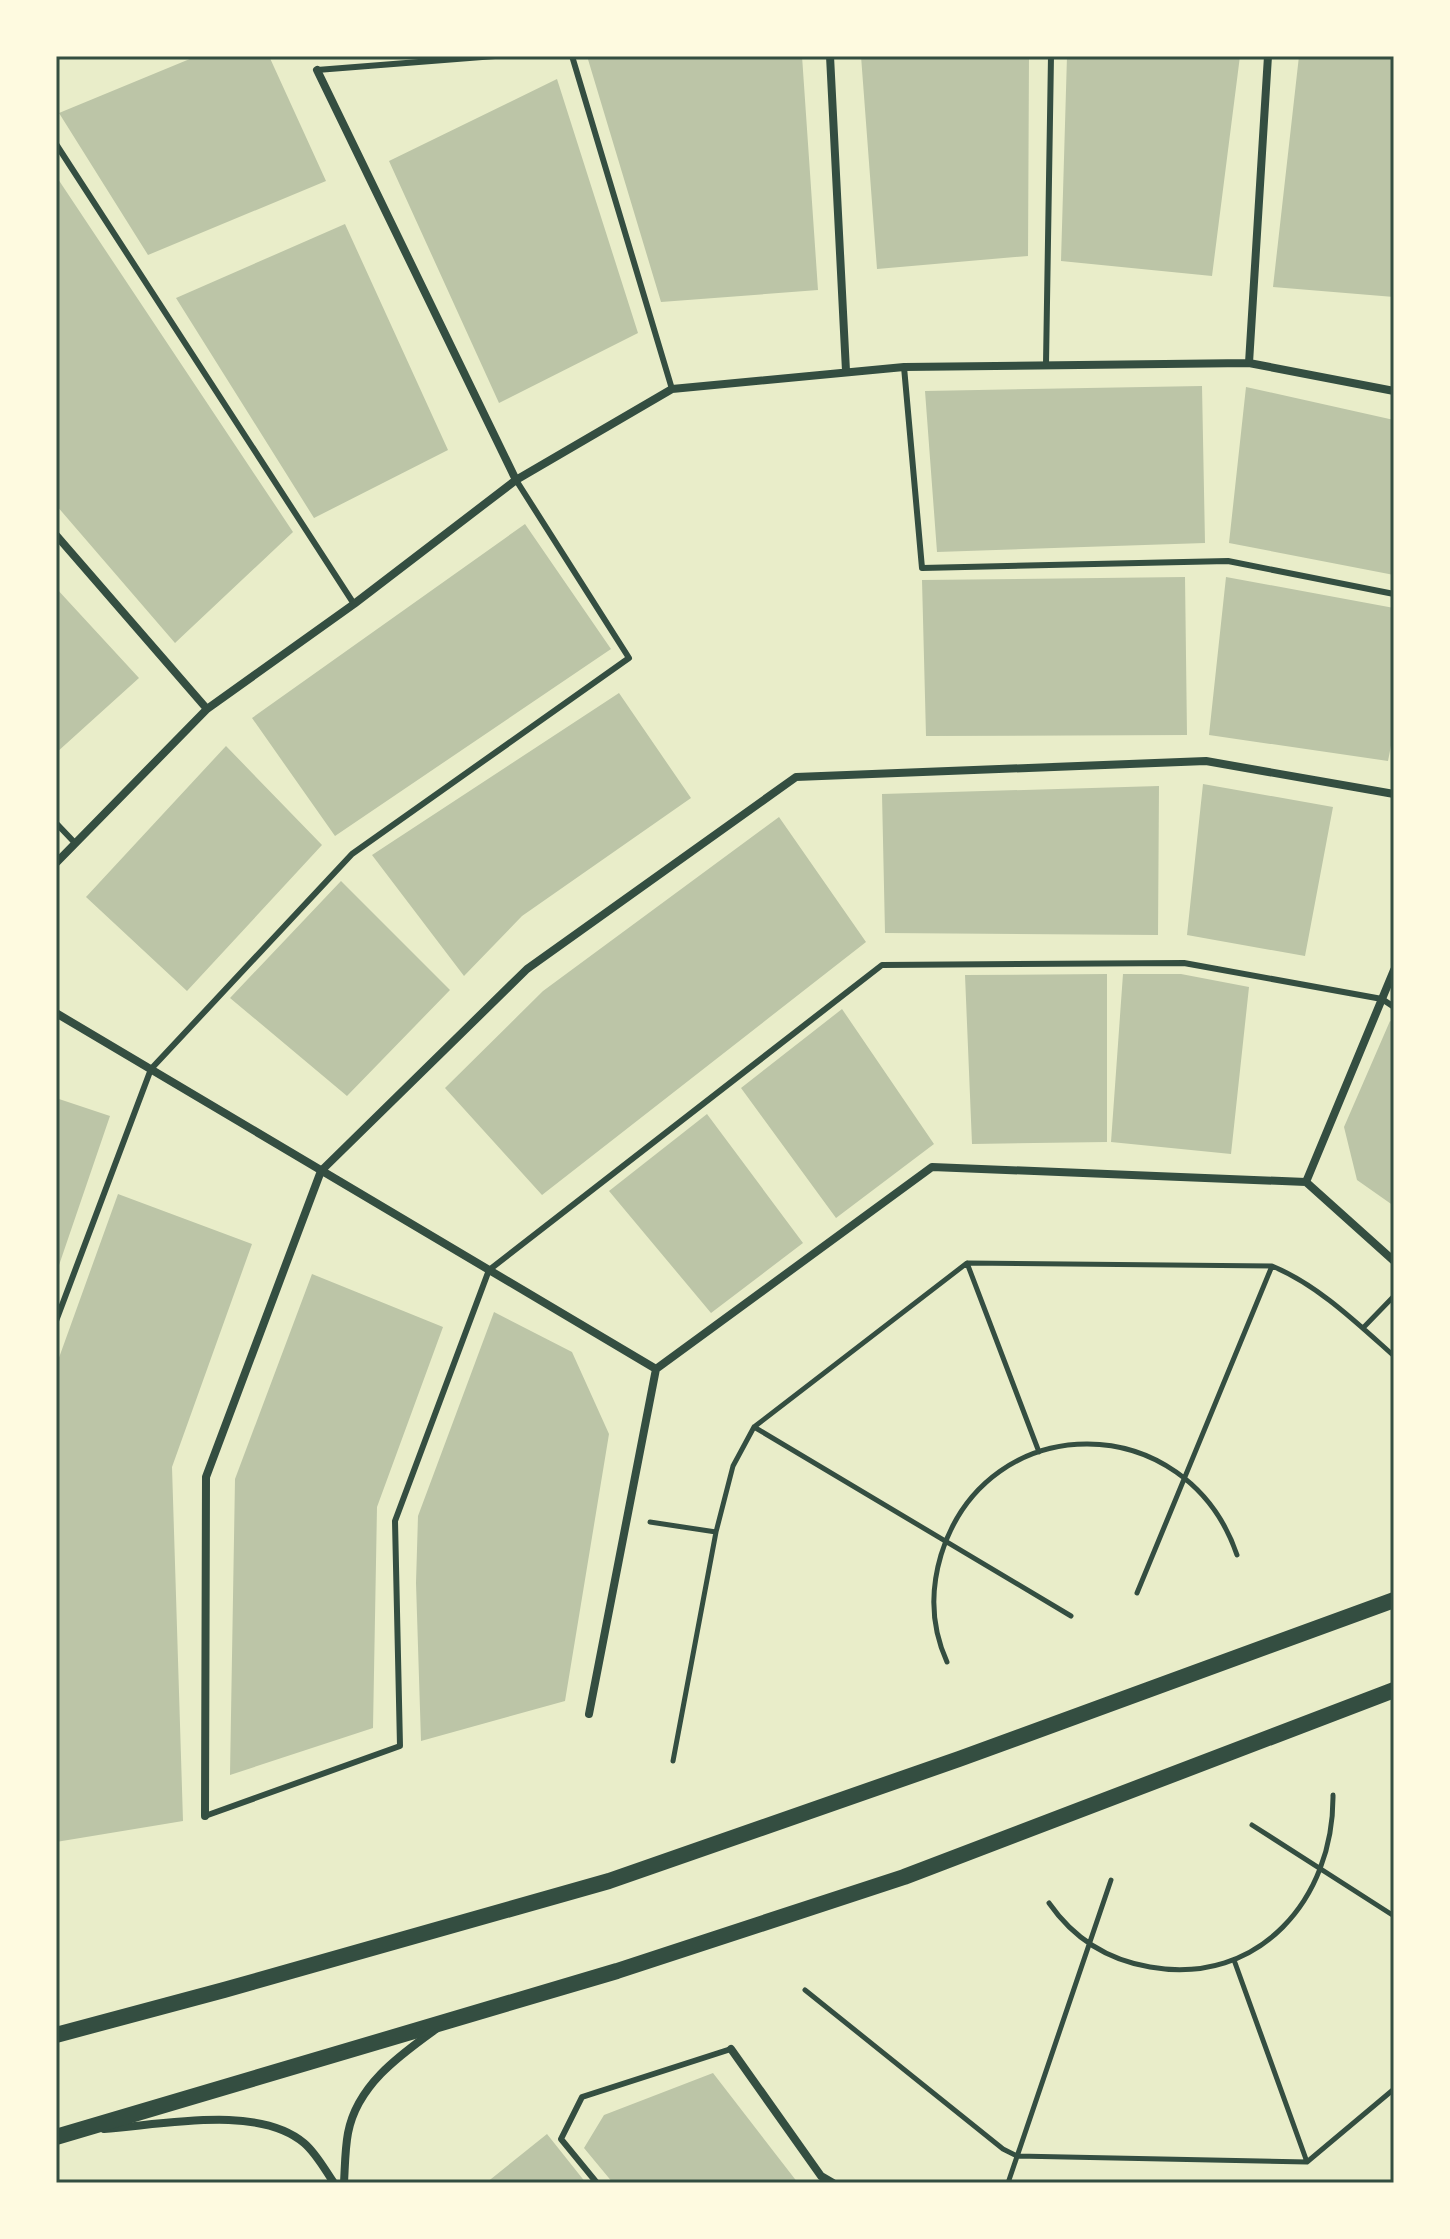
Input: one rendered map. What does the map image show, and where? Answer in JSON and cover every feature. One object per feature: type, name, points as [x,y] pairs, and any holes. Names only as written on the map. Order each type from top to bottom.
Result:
[{"type":"main road","points":[[56,2035],[609,1881],[959,1759],[1394,1600]]},
{"type":"main road","points":[[56,2137],[617,1971],[904,1877],[1394,1690]]},
{"type":"street","points":[[830,56],[846,371]]},
{"type":"street","points":[[1249,363],[1268,56]]},
{"type":"street","points":[[317,70],[516,480]]},
{"type":"street","points":[[56,863],[207,709],[354,604],[516,480],[672,389],[904,367],[1249,363],[1394,391]]},
{"type":"street","points":[[56,535],[207,709]]},
{"type":"street","points":[[205,1816],[206,1477],[321,1171],[527,969],[796,777],[1206,761],[1394,794]]},
{"type":"street","points":[[1306,1182],[1394,970]]},
{"type":"street","points":[[56,1013],[656,1369]]},
{"type":"street","points":[[589,1714],[656,1369],[932,1167],[1306,1182],[1394,1261]]},
{"type":"street","points":[[344,2183],[348,2130],[367,2091],[393,2061],[446,2021]]},
{"type":"street","points":[[731,2049],[821,2176],[833,2183]]},
{"type":"street","points":[[77,2131],[225,2120],[281,2128],[306,2144],[334,2183]]},
{"type":"lane","points":[[317,70],[495,56]]},
{"type":"lane","points":[[572,56],[672,389]]},
{"type":"lane","points":[[1046,364],[1051,56]]},
{"type":"lane","points":[[56,144],[354,604]]},
{"type":"lane","points":[[904,367],[922,568],[1228,561],[1394,594]]},
{"type":"lane","points":[[56,1321],[151,1069],[352,854],[629,658],[516,480]]},
{"type":"lane","points":[[56,823],[75,843]]},
{"type":"lane","points":[[205,1816],[400,1746],[395,1521],[489,1270],[882,965],[1184,963],[1382,999],[1394,1007]]},
{"type":"lane","points":[[597,2183],[561,2139],[582,2097],[731,2049]]},
{"type":"path","points":[[967,1263],[1039,1452]]},
{"type":"path","points":[[673,1761],[716,1532],[733,1466],[754,1427],[967,1263],[1272,1266],[1294,1275],[1394,1356]]},
{"type":"path","points":[[1137,1593],[1272,1266]]},
{"type":"path","points":[[1363,1328],[1394,1296]]},
{"type":"path","points":[[754,1427],[1071,1616]]},
{"type":"path","points":[[947,1662],[936,1628],[933,1602],[935,1576],[946,1541],[965,1504],[982,1486],[1003,1470],[1039,1452],[1074,1444],[1099,1443],[1149,1456],[1185,1476],[1210,1502],[1224,1522],[1237,1555]]},
{"type":"path","points":[[626,1518],[716,1532]]},
{"type":"path","points":[[1049,1903],[1060,1919],[1089,1945],[1115,1958],[1165,1970],[1190,1970],[1234,1960],[1283,1928],[1300,1908],[1322,1870],[1330,1837],[1333,1795]]},
{"type":"path","points":[[1252,1825],[1394,1916]]},
{"type":"path","points":[[1008,2183],[1111,1880]]},
{"type":"path","points":[[1234,1960],[1307,2162]]},
{"type":"path","points":[[805,1990],[1003,2149],[1017,2156],[1307,2162],[1394,2089]]},
{"type":"building","points":[[197,56],[269,56],[326,181],[148,255],[59,113]]},
{"type":"building","points":[[587,56],[802,56],[818,290],[661,302]]},
{"type":"building","points":[[861,56],[1029,56],[1028,256],[877,269]]},
{"type":"building","points":[[1067,56],[1240,56],[1212,276],[1061,261]]},
{"type":"building","points":[[1299,56],[1394,56],[1394,297],[1273,287]]},
{"type":"building","points":[[557,79],[638,333],[499,403],[389,161]]},
{"type":"building","points":[[56,176],[293,532],[175,643],[56,505]]},
{"type":"building","points":[[345,224],[448,450],[314,518],[176,298]]},
{"type":"building","points":[[1202,386],[1205,543],[937,552],[925,391]]},
{"type":"building","points":[[1246,387],[1394,420],[1394,575],[1229,543]]},
{"type":"building","points":[[525,524],[611,649],[335,836],[252,718]]},
{"type":"building","points":[[1185,577],[1187,735],[926,736],[922,580]]},
{"type":"building","points":[[1226,577],[1394,608],[1394,730],[1388,761],[1209,735]]},
{"type":"building","points":[[56,588],[139,678],[56,753]]},
{"type":"building","points":[[619,693],[691,798],[522,916],[464,976],[372,855]]},
{"type":"building","points":[[226,746],[322,845],[187,991],[86,897]]},
{"type":"building","points":[[1203,784],[1333,807],[1305,956],[1187,935]]},
{"type":"building","points":[[1159,786],[1158,935],[885,933],[882,794]]},
{"type":"building","points":[[779,817],[866,942],[542,1195],[445,1088],[543,991]]},
{"type":"building","points":[[341,881],[450,990],[347,1096],[230,998]]},
{"type":"building","points":[[1107,974],[1107,1142],[972,1144],[965,975]]},
{"type":"building","points":[[1123,974],[1181,974],[1249,987],[1231,1154],[1111,1142]]},
{"type":"building","points":[[842,1009],[934,1144],[836,1218],[741,1088]]},
{"type":"building","points":[[1390,1021],[1394,1023],[1394,1206],[1357,1180],[1344,1127]]},
{"type":"building","points":[[56,1098],[110,1116],[57,1271],[56,1271]]},
{"type":"building","points":[[707,1114],[803,1243],[711,1313],[609,1191]]},
{"type":"building","points":[[118,1194],[252,1244],[172,1467],[183,1821],[56,1842],[56,1366]]},
{"type":"building","points":[[312,1274],[443,1327],[377,1507],[373,1728],[230,1775],[235,1479]]},
{"type":"building","points":[[494,1312],[572,1352],[609,1434],[565,1701],[421,1741],[416,1583],[418,1516]]},
{"type":"building","points":[[713,2073],[798,2183],[613,2183],[584,2148],[604,2115]]},
{"type":"building","points":[[547,2134],[586,2183],[486,2183]]}]
